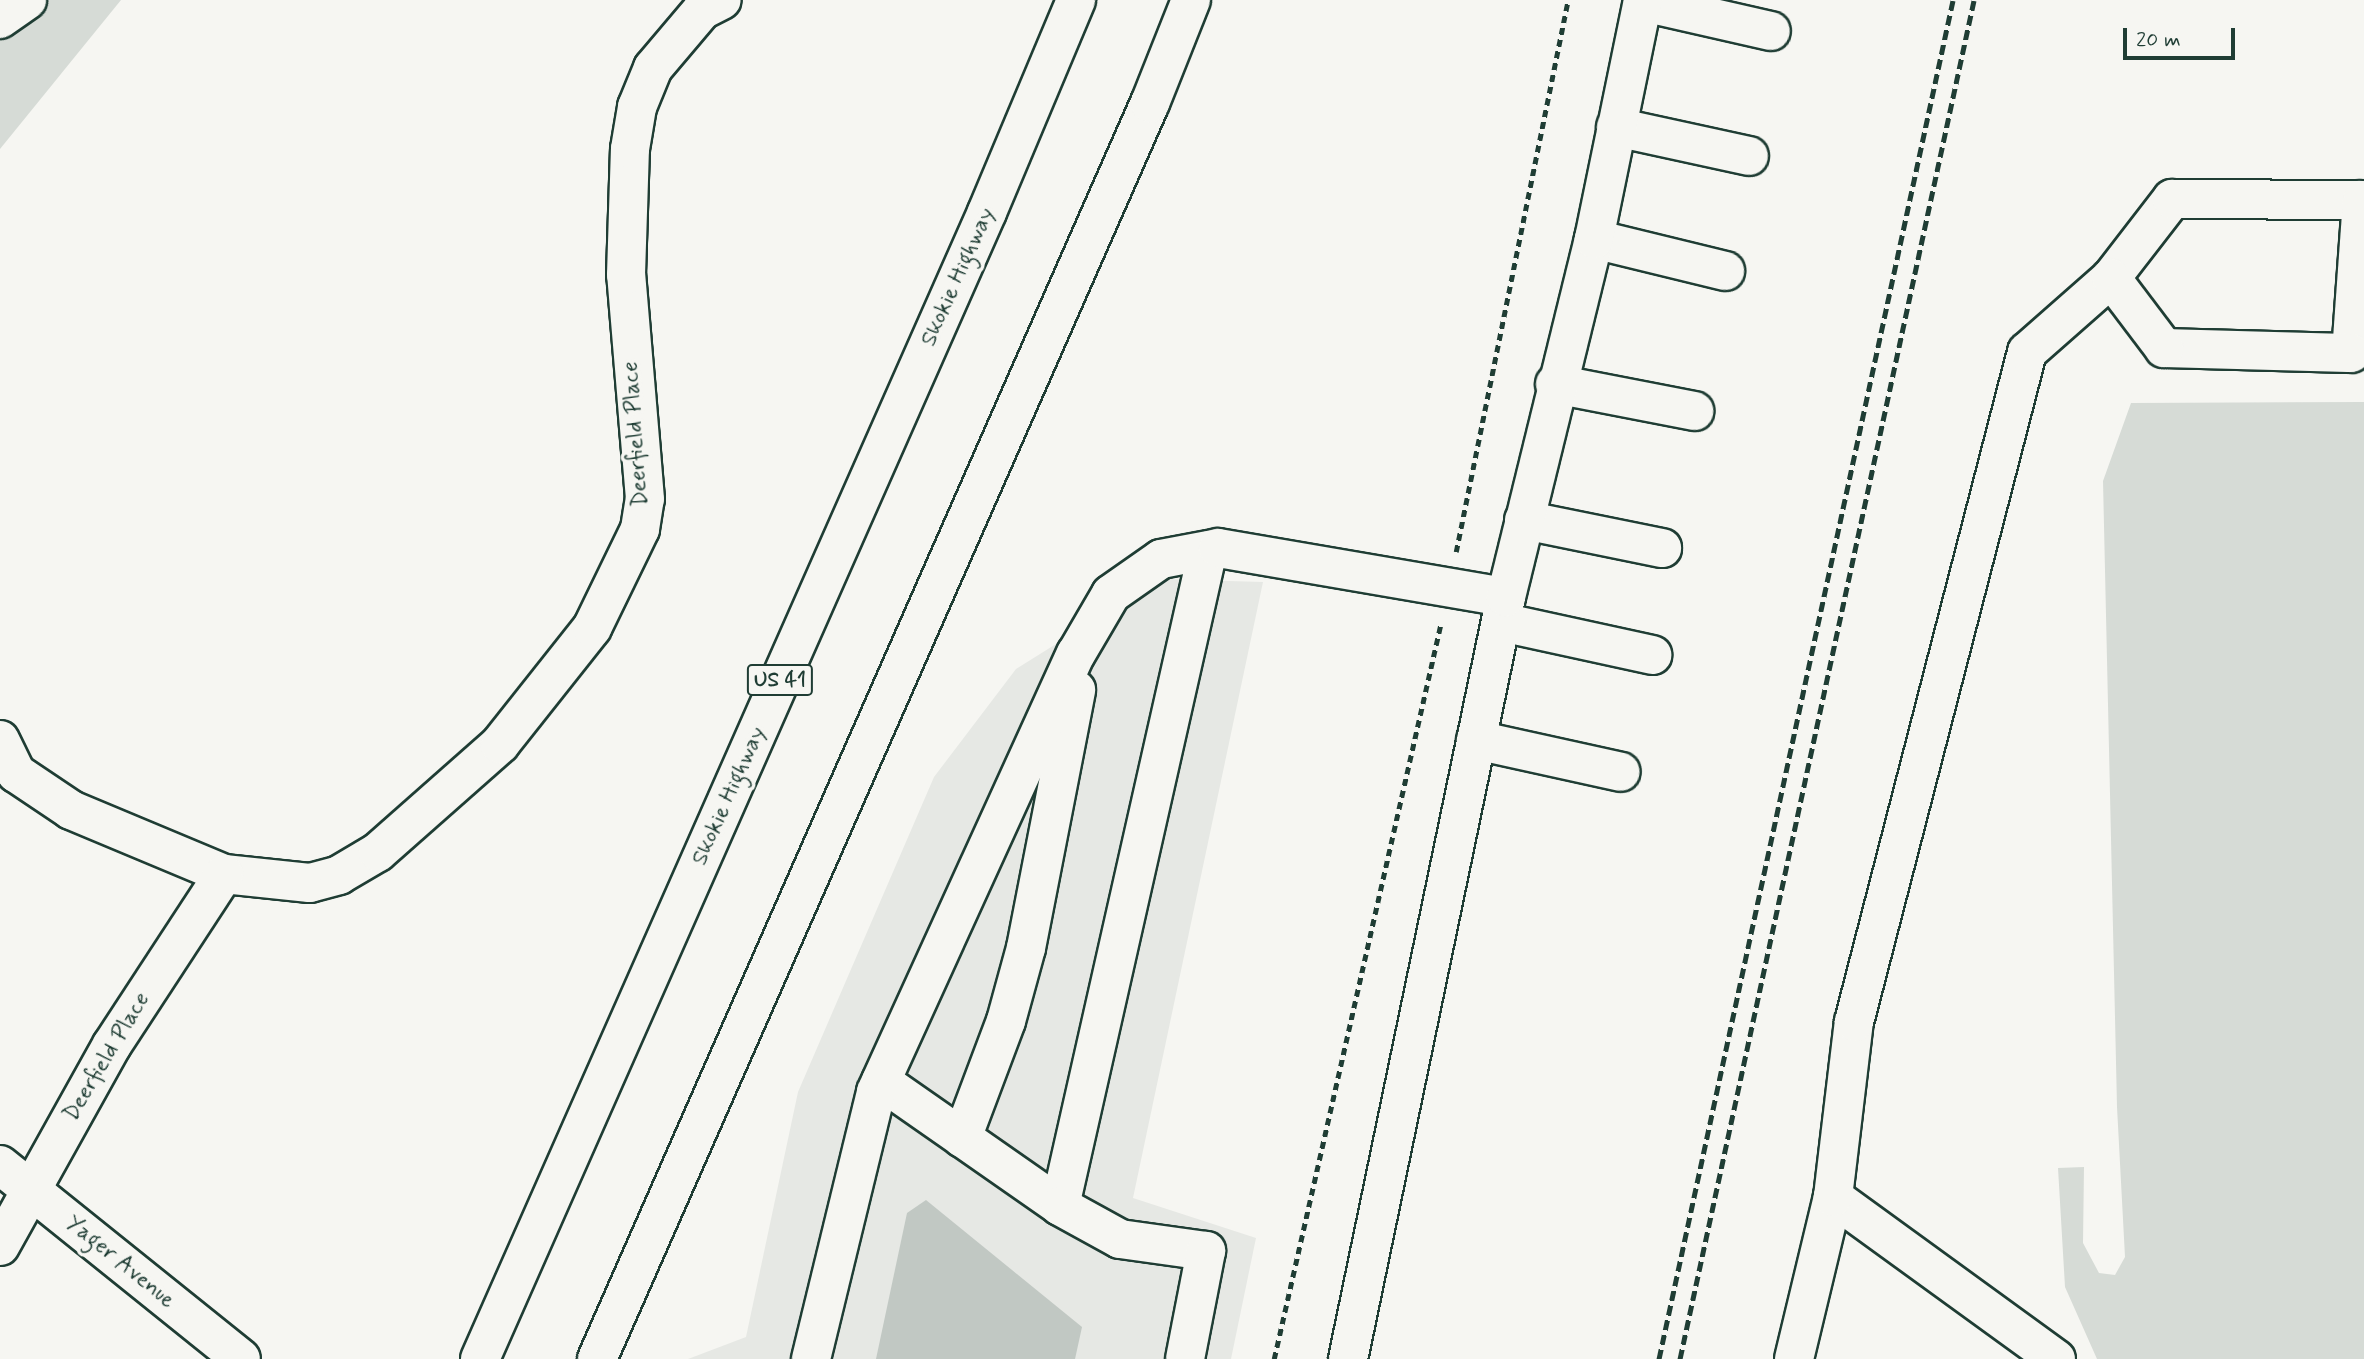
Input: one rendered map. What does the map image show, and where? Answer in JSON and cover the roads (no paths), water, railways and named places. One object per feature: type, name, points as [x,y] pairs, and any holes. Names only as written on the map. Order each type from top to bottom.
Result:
[{"type":"main road","points":[[0,19],[27,0]]},
{"type":"main road","name":"Deerfield Place","points":[[0,740],[16,773],[71,810],[224,874],[310,883],[340,875],[378,852],[500,744],[592,628],[624,570],[640,529],[645,499],[626,275],[631,149],[637,107],[653,68],[702,10],[722,0]]},
{"type":"main road","name":"Skokie Highway","points":[[480,1359],[1076,0]]},
{"type":"main road","points":[[597,1359],[1150,103],[1191,0]]},
{"type":"main road","points":[[1348,1359],[1503,609],[1555,384],[1594,239],[1643,1],[1771,31]]},
{"type":"main road","points":[[1616,127],[1749,156]]},
{"type":"main road","points":[[1794,1359],[1833,1197],[1854,1022],[2027,352],[2111,278],[2172,199],[2362,200],[2351,353],[2164,348],[2111,278]]},
{"type":"main road","points":[[1594,239],[1725,271]]},
{"type":"main road","points":[[1555,384],[1694,411]]},
{"type":"main road","points":[[1524,520],[1662,548]]},
{"type":"main road","points":[[811,1359],[824,1298],[881,1082],[1088,634],[1111,594],[1161,559],[1218,548],[1449,585],[1503,609],[1652,655]]},
{"type":"main road","points":[[1060,1206],[1208,550]]},
{"type":"main road","points":[[962,1138],[1006,1021],[1026,948],[1088,634]]},
{"type":"main road","points":[[1476,740],[1621,772]]},
{"type":"main road","name":"Deerfield Place","points":[[0,1246],[29,1189],[112,1045],[224,874]]},
{"type":"main road","points":[[881,1082],[1060,1206],[1120,1239],[1206,1251],[1185,1359]]},
{"type":"main road","name":"Yager Avenue","points":[[0,1165],[240,1359]]},
{"type":"main road","points":[[1833,1197],[2056,1359]]},
{"type":"railway","points":[[1659,1359],[1953,0]]},
{"type":"railway","points":[[1680,1359],[1974,0]]}]
